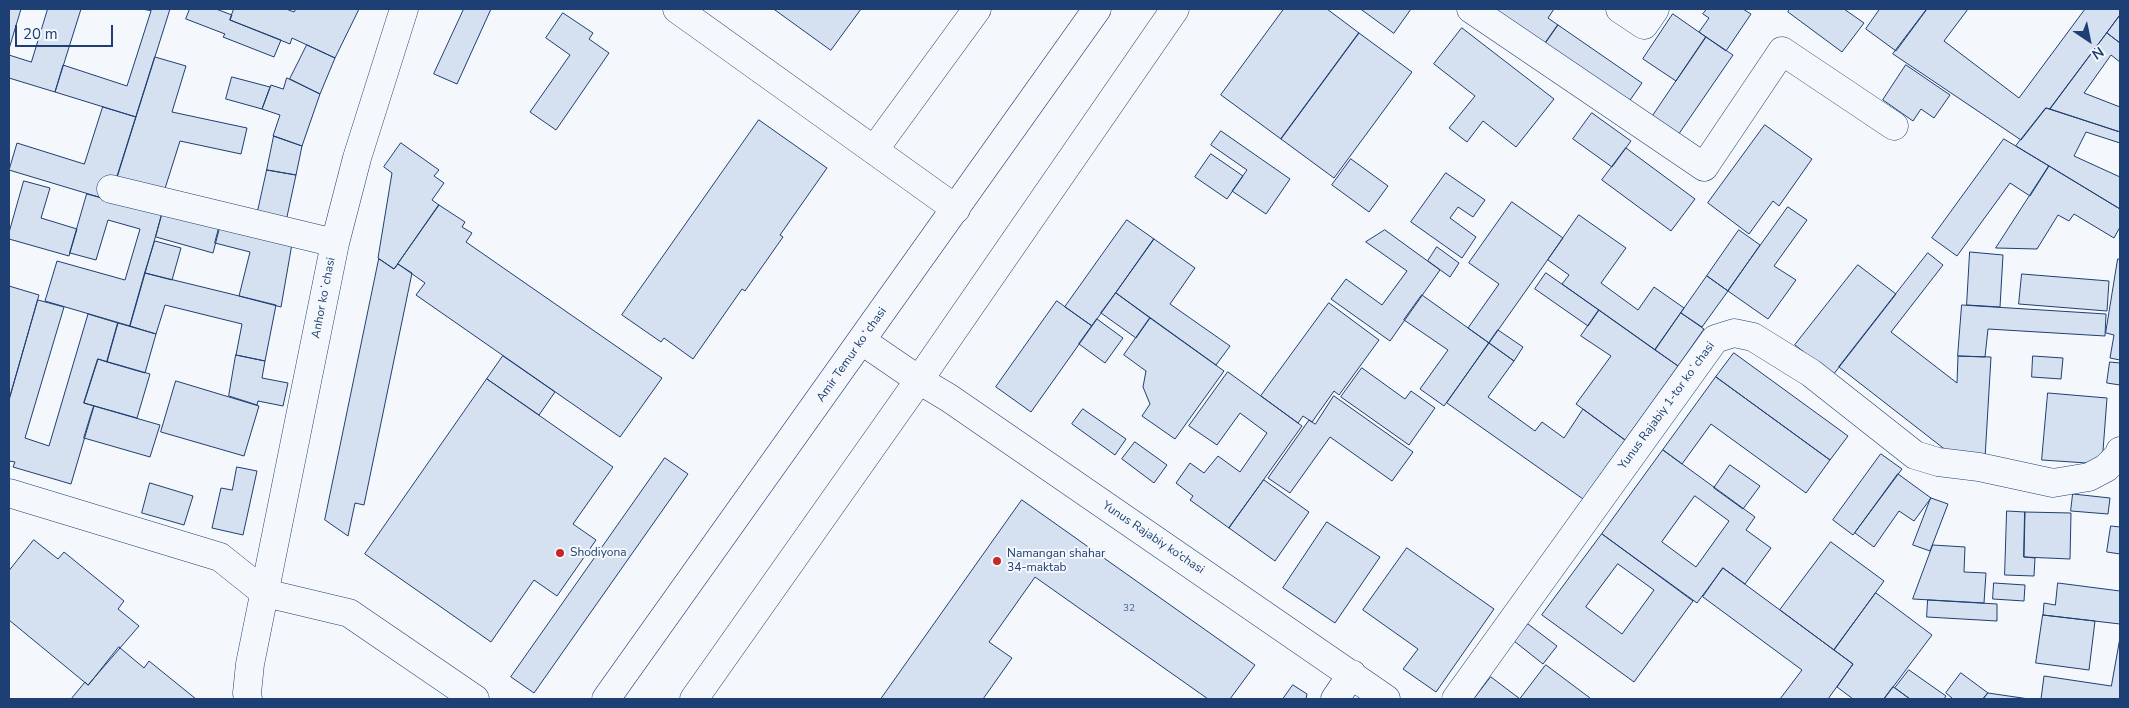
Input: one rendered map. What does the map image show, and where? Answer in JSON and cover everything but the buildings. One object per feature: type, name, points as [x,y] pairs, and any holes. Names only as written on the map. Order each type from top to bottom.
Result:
[{"type":"street","name":"Anhor koʻchasi","points":[[248,699],[250,664],[336,243],[356,158],[404,9]]},
{"type":"street","points":[[677,9],[956,208]]},
{"type":"street","points":[[874,150],[977,9]]},
{"type":"street","name":"Amir Temur koʻchasi","points":[[606,699],[1096,9]]},
{"type":"street","points":[[694,699],[919,380],[1175,9]]},
{"type":"street","points":[[1471,9],[1704,167],[1782,51],[1894,126]]},
{"type":"street","points":[[1620,9],[1644,25],[1655,9]]},
{"type":"street","points":[[111,189],[336,243]]},
{"type":"street","name":"Yunus Rajabiy 1-tor koʻchasi","points":[[1456,699],[1715,339],[1734,333],[1753,337],[1811,373],[1915,455],[1938,462],[1979,467],[2053,483],[2089,477],[2106,468],[2120,451]]},
{"type":"street","name":"Yunus Rajabiy ko‘chasi","points":[[862,341],[949,398],[1386,699]]},
{"type":"street","points":[[9,493],[220,558],[265,592],[349,613],[475,699]]},
{"type":"street","points":[[1335,699],[1352,674]]},
{"type":"place","name":"Shodiyona","points":[[560,553]]},
{"type":"place","name":"Namangan shahar 34-maktab","points":[[997,561]]}]
